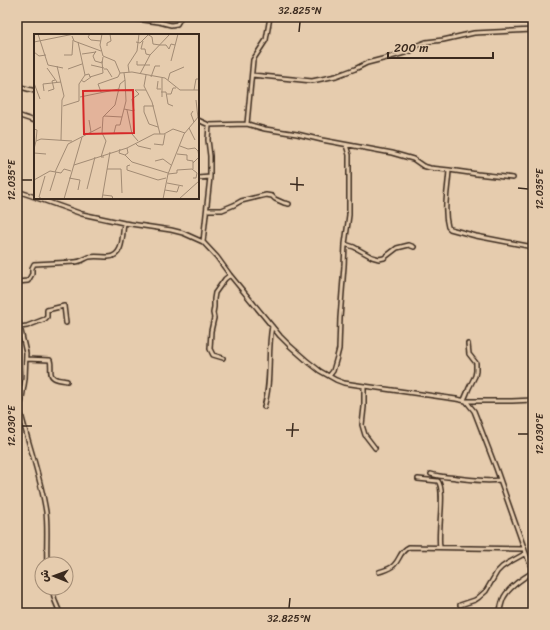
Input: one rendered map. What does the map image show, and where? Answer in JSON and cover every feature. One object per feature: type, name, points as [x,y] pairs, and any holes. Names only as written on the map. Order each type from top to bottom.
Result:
[{"type":"street","points":[[121,17],[171,25],[177,24],[181,17]]},
{"type":"street","points":[[247,124],[253,60],[266,40],[270,17]]},
{"type":"street","points":[[252,75],[312,82],[336,76],[394,56],[411,50],[426,42],[474,33],[533,30]]},
{"type":"street","points":[[17,86],[34,91]]},
{"type":"street","points":[[17,115],[34,121]]},
{"type":"street","points":[[199,120],[209,125],[247,124],[407,157],[423,166],[513,178]]},
{"type":"street","points":[[203,242],[210,177],[208,140],[209,125]]},
{"type":"street","points":[[329,376],[333,371],[339,349],[345,244],[349,215],[349,155],[346,144]]},
{"type":"street","points":[[449,170],[446,194],[446,216],[448,227],[450,229],[476,236],[533,247]]},
{"type":"street","points":[[199,178],[210,177]]},
{"type":"street","points":[[17,191],[34,197]]},
{"type":"street","points":[[207,210],[222,210],[234,206],[241,201],[266,195],[272,196],[275,199],[289,204]]},
{"type":"street","points":[[39,199],[82,214],[124,224],[183,233],[203,242],[290,346],[320,371],[336,380],[344,383],[465,400],[533,400]]},
{"type":"street","points":[[17,282],[28,281],[32,274],[34,264],[80,262],[88,257],[112,257],[116,255],[121,248],[124,224]]},
{"type":"street","points":[[345,244],[354,246],[372,257],[379,259],[384,258],[397,248],[409,245],[414,247]]},
{"type":"street","points":[[223,358],[213,355],[210,349],[211,331],[214,318],[215,293],[225,279],[230,275]]},
{"type":"street","points":[[20,327],[45,319],[47,317],[47,310],[64,306],[66,323]]},
{"type":"street","points":[[17,317],[26,353],[24,386],[19,408],[43,495],[47,528],[46,556]]},
{"type":"street","points":[[264,407],[267,398],[269,380],[269,346],[272,326]]},
{"type":"street","points":[[465,400],[468,388],[475,376],[476,371],[476,364],[469,354],[468,344]]},
{"type":"street","points":[[26,358],[50,360],[52,377],[67,381]]},
{"type":"street","points":[[364,386],[362,425],[365,435],[375,448]]},
{"type":"street","points":[[465,400],[476,416],[533,572],[508,592],[504,597],[500,610]]},
{"type":"street","points":[[431,474],[479,482],[500,480]]},
{"type":"street","points":[[418,479],[438,481],[441,485],[440,547]]},
{"type":"street","points":[[379,572],[388,569],[396,563],[404,549],[409,547],[525,551]]},
{"type":"street","points":[[460,605],[478,598],[486,590],[497,572],[502,567],[525,551]]},
{"type":"street","points":[[54,596],[60,613]]}]
